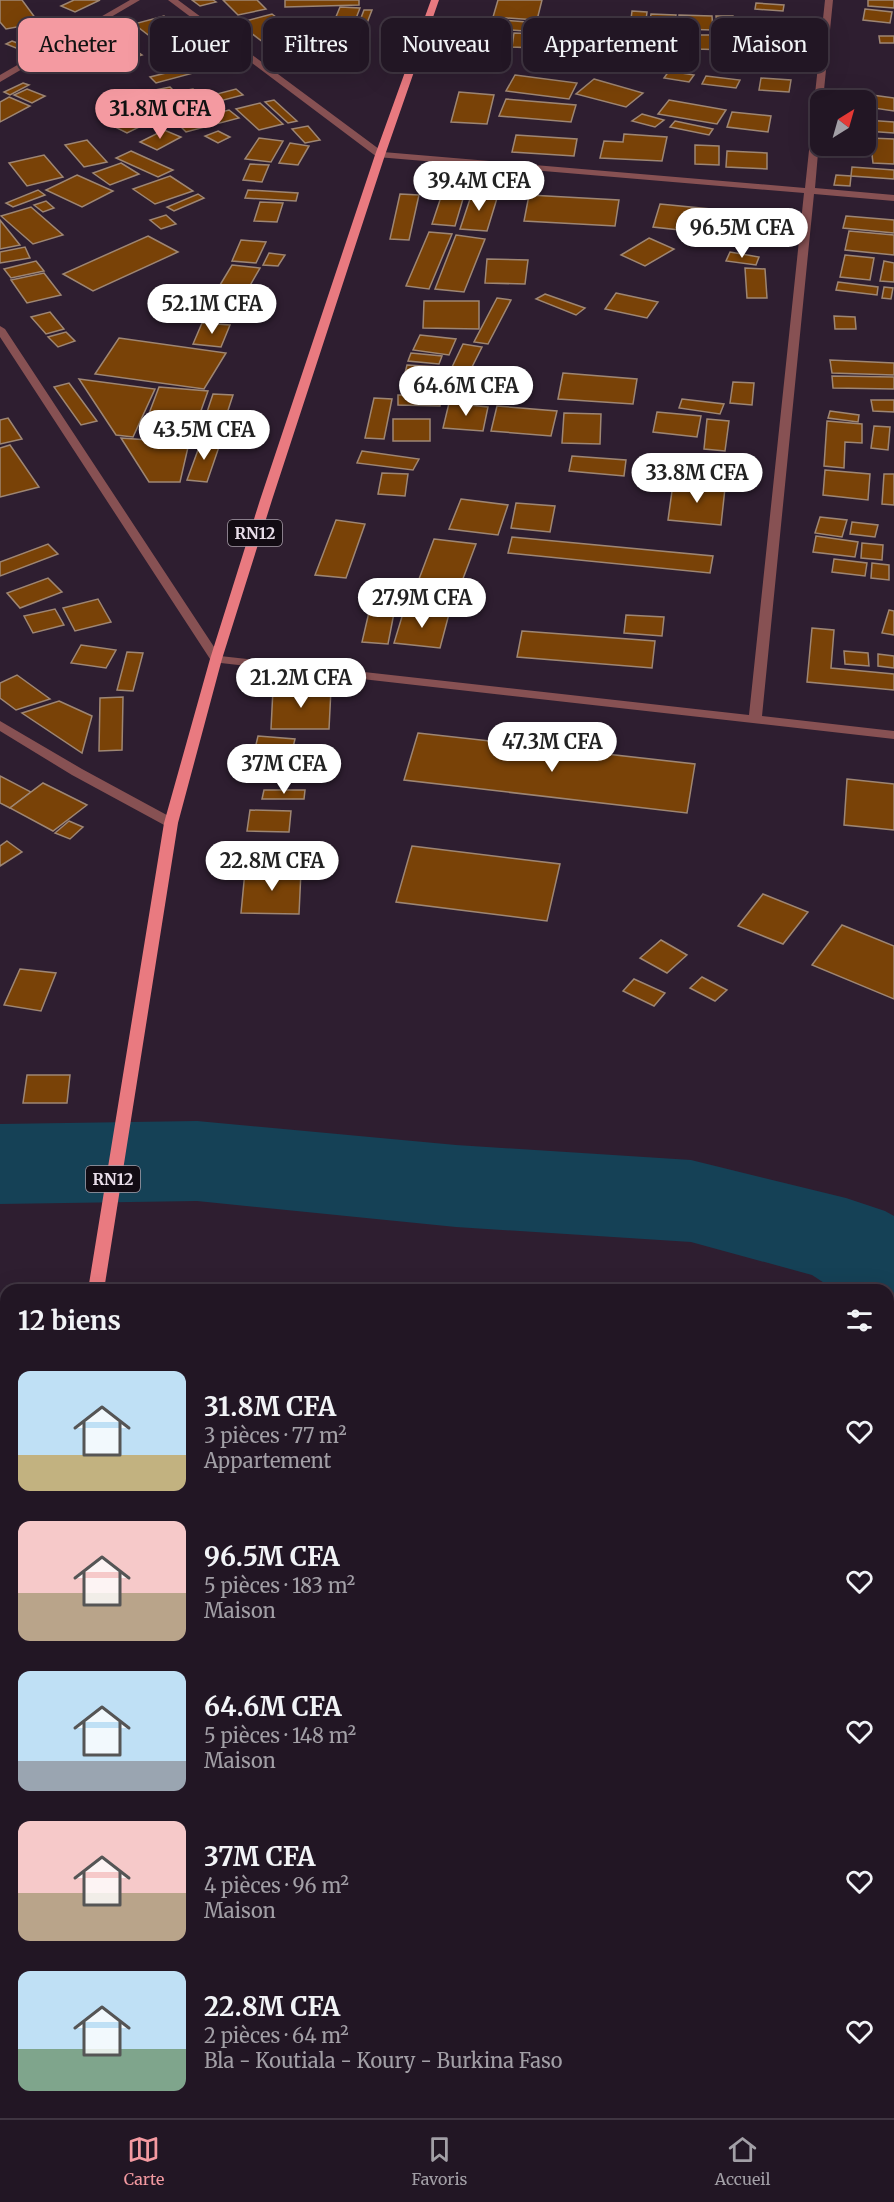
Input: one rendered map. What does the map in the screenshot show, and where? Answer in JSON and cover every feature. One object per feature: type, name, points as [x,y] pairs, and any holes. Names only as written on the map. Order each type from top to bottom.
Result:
[{"type":"main road","name":"RN12","points":[[97,1283],[171,823],[216,659],[380,155],[435,0]]},
{"type":"street","points":[[0,79],[136,0]]},
{"type":"street","points":[[172,0],[380,155],[894,198]]},
{"type":"street","points":[[755,721],[829,0]]},
{"type":"street","points":[[0,329],[216,659],[894,735]]},
{"type":"street","points":[[0,725],[77,772],[171,823]]},
{"type":"building","points":[[0,0],[22,0],[35,18],[18,18],[18,27],[6,29],[0,22]]},
{"type":"building","points":[[74,0],[100,0],[75,12],[61,6]]},
{"type":"building","points":[[192,0],[213,0],[216,2],[200,6]]},
{"type":"building","points":[[223,0],[257,0],[266,9],[238,15]]},
{"type":"building","points":[[285,0],[359,0],[359,5],[285,7]]},
{"type":"building","points":[[498,0],[542,0],[538,18],[493,17]]},
{"type":"building","points":[[868,0],[894,0],[894,8],[868,6]]},
{"type":"building","points":[[756,3],[784,5],[783,11],[755,9]]},
{"type":"building","points":[[340,7],[360,8],[356,18],[335,18]]},
{"type":"building","points":[[865,9],[892,12],[890,23],[863,20]]},
{"type":"building","points":[[364,10],[372,10],[369,18],[361,18]]},
{"type":"building","points":[[632,11],[647,12],[646,18],[631,18]]},
{"type":"building","points":[[272,14],[277,18],[263,18],[263,42],[251,33],[251,20]]},
{"type":"building","points":[[651,14],[676,15],[676,18],[650,18]]},
{"type":"building","points":[[679,15],[712,16],[711,30],[699,30],[699,18],[679,18]]},
{"type":"building","points":[[716,16],[733,16],[733,18],[716,18]]},
{"type":"building","points":[[150,20],[150,36],[138,27],[138,23]]},
{"type":"building","points":[[511,21],[523,22],[523,31],[511,30]]},
{"type":"building","points":[[514,33],[523,33],[523,48],[512,47]]},
{"type":"building","points":[[699,35],[711,35],[711,49],[699,49]]},
{"type":"building","points":[[879,36],[894,36],[894,43],[880,43]]},
{"type":"building","points":[[12,41],[18,43],[18,49],[6,44]]},
{"type":"building","points":[[170,72],[197,72],[156,83],[150,77]]},
{"type":"building","points":[[668,72],[694,75],[689,82],[664,78]]},
{"type":"building","points":[[515,75],[577,83],[569,99],[506,91]]},
{"type":"building","points":[[706,76],[740,80],[736,88],[702,84]]},
{"type":"building","points":[[761,78],[791,80],[789,92],[759,90]]},
{"type":"building","points":[[594,79],[643,93],[626,107],[576,94]]},
{"type":"building","points":[[23,83],[29,85],[10,95],[4,92]]},
{"type":"building","points":[[170,87],[199,116],[174,122],[145,92]]},
{"type":"building","points":[[27,89],[45,96],[32,103],[14,95]]},
{"type":"building","points":[[193,89],[208,103],[197,106],[182,91]]},
{"type":"building","points":[[236,89],[243,95],[216,102],[209,96]]},
{"type":"building","points":[[459,92],[494,95],[487,124],[451,122]]},
{"type":"building","points":[[876,96],[894,98],[894,111],[876,108]]},
{"type":"building","points":[[9,97],[30,106],[0,122],[0,102]]},
{"type":"building","points":[[506,99],[576,105],[571,122],[499,116]]},
{"type":"building","points":[[274,100],[297,121],[288,123],[265,102]]},
{"type":"building","points":[[669,100],[726,110],[717,124],[658,114]]},
{"type":"building","points":[[260,103],[283,124],[259,130],[236,109]]},
{"type":"building","points":[[146,109],[162,116],[127,133],[111,125]]},
{"type":"building","points":[[229,110],[239,118],[186,132],[177,123]]},
{"type":"building","points":[[732,112],[771,116],[768,132],[727,127]]},
{"type":"building","points":[[642,114],[664,120],[655,127],[632,121]]},
{"type":"building","points":[[675,121],[713,129],[709,135],[670,127]]},
{"type":"building","points":[[876,121],[894,122],[894,133],[876,132]]},
{"type":"building","points":[[308,126],[320,140],[305,143],[292,129]]},
{"type":"building","points":[[164,130],[181,137],[157,150],[140,142]]},
{"type":"building","points":[[218,131],[230,137],[218,143],[205,136]]},
{"type":"building","points":[[624,134],[667,137],[662,161],[600,158],[604,141],[623,142]]},
{"type":"building","points":[[516,135],[577,139],[574,156],[512,152]]},
{"type":"building","points":[[259,138],[283,141],[271,162],[245,159]]},
{"type":"building","points":[[876,138],[894,139],[894,164],[873,163],[872,156],[876,156]]},
{"type":"building","points":[[87,140],[107,162],[84,167],[65,145]]},
{"type":"building","points":[[290,143],[309,146],[298,165],[279,163]]},
{"type":"building","points":[[695,145],[719,146],[719,165],[695,164]]},
{"type":"building","points":[[131,151],[173,170],[158,177],[116,158]]},
{"type":"building","points":[[727,151],[767,153],[767,169],[726,167]]},
{"type":"building","points":[[44,155],[63,177],[27,186],[9,163]]},
{"type":"building","points":[[121,163],[139,174],[110,185],[93,173]]},
{"type":"building","points":[[250,164],[269,165],[262,182],[243,180]]},
{"type":"building","points":[[852,167],[894,170],[894,179],[851,176]]},
{"type":"building","points":[[77,175],[113,191],[82,207],[46,190]]},
{"type":"building","points":[[836,175],[851,176],[850,186],[834,185]]},
{"type":"building","points":[[170,176],[193,191],[155,204],[133,189]]},
{"type":"building","points":[[38,190],[45,195],[13,207],[6,203]]},
{"type":"building","points":[[248,190],[298,193],[296,201],[245,198]]},
{"type":"building","points":[[443,191],[465,192],[455,226],[432,224]]},
{"type":"building","points":[[472,193],[498,195],[487,231],[460,229]]},
{"type":"building","points":[[198,194],[204,198],[174,211],[167,207]]},
{"type":"building","points":[[400,194],[419,195],[409,240],[390,239]]},
{"type":"building","points":[[529,195],[619,200],[615,226],[524,221]]},
{"type":"building","points":[[46,201],[54,208],[43,212],[34,205]]},
{"type":"building","points":[[260,202],[283,203],[277,222],[254,221]]},
{"type":"building","points":[[660,204],[731,211],[725,235],[653,227]]},
{"type":"building","points":[[31,207],[63,235],[33,244],[1,216]]},
{"type":"building","points":[[739,211],[759,212],[754,245],[734,244]]},
{"type":"building","points":[[166,215],[176,224],[161,229],[150,220]]},
{"type":"building","points":[[846,216],[894,220],[894,233],[843,228]]},
{"type":"building","points":[[0,220],[20,245],[0,249]]},
{"type":"building","points":[[849,231],[894,235],[894,255],[845,250]]},
{"type":"building","points":[[429,232],[452,234],[429,289],[406,286]]},
{"type":"building","points":[[456,235],[485,239],[464,292],[435,289]]},
{"type":"building","points":[[148,236],[178,252],[93,291],[63,274]]},
{"type":"building","points":[[649,238],[674,249],[645,266],[621,255]]},
{"type":"building","points":[[241,240],[266,242],[256,263],[232,261]]},
{"type":"building","points":[[25,247],[30,258],[0,263],[0,252]]},
{"type":"building","points":[[730,252],[759,257],[756,265],[726,261]]},
{"type":"building","points":[[269,253],[285,255],[278,266],[263,265]]},
{"type":"building","points":[[845,255],[874,258],[870,280],[840,277]]},
{"type":"building","points":[[487,259],[528,260],[525,284],[485,283]]},
{"type":"building","points":[[36,261],[44,271],[11,278],[4,269]]},
{"type":"building","points":[[884,261],[894,263],[894,282],[880,281]]},
{"type":"building","points":[[232,265],[260,268],[248,289],[220,285]]},
{"type":"building","points":[[745,268],[765,269],[767,298],[747,298]]},
{"type":"building","points":[[44,273],[61,295],[27,303],[11,280]]},
{"type":"building","points":[[838,282],[878,287],[877,295],[836,290]]},
{"type":"building","points":[[884,287],[893,288],[891,299],[882,298]]},
{"type":"building","points":[[211,293],[245,296],[234,321],[200,318]]},
{"type":"building","points":[[616,293],[658,302],[647,318],[605,309]]},
{"type":"building","points":[[545,294],[585,308],[576,315],[536,299]]},
{"type":"building","points":[[497,298],[511,300],[488,344],[474,342]]},
{"type":"building","points":[[424,301],[479,301],[479,329],[423,328]]},
{"type":"building","points":[[50,312],[64,329],[46,334],[31,317]]},
{"type":"building","points":[[834,316],[855,317],[856,329],[835,329]]},
{"type":"building","points":[[202,323],[230,325],[221,347],[193,344]]},
{"type":"building","points":[[66,332],[75,341],[58,347],[48,337]]},
{"type":"building","points":[[420,335],[456,339],[449,355],[413,350]]},
{"type":"building","points":[[119,338],[226,353],[204,389],[95,374]]},
{"type":"building","points":[[463,344],[482,347],[471,369],[452,367]]},
{"type":"building","points":[[411,353],[442,356],[439,364],[408,361]]},
{"type":"building","points":[[830,360],[894,363],[894,375],[832,373]]},
{"type":"building","points":[[407,365],[439,367],[437,375],[405,373]]},
{"type":"building","points":[[563,373],[637,379],[633,404],[558,399]]},
{"type":"building","points":[[832,376],[894,377],[894,389],[833,388]]},
{"type":"building","points":[[421,377],[460,381],[456,395],[416,392]]},
{"type":"building","points":[[79,379],[155,389],[133,437],[116,435]]},
{"type":"building","points":[[733,382],[754,383],[752,405],[730,403]]},
{"type":"building","points":[[69,383],[97,421],[81,425],[54,387]]},
{"type":"building","points":[[159,387],[208,391],[192,436],[142,432]]},
{"type":"building","points":[[213,394],[233,395],[220,435],[200,433]]},
{"type":"building","points":[[398,395],[441,395],[440,406],[398,405]]},
{"type":"building","points":[[374,398],[392,399],[384,439],[365,438]]},
{"type":"building","points":[[682,399],[724,404],[720,414],[679,408]]},
{"type":"building","points":[[871,400],[894,400],[894,412],[873,411]]},
{"type":"building","points":[[449,403],[488,407],[483,431],[443,428]]},
{"type":"building","points":[[497,406],[557,411],[551,436],[491,431]]},
{"type":"building","points":[[830,411],[859,415],[858,422],[828,418]]},
{"type":"building","points":[[657,412],[701,416],[697,437],[653,432]]},
{"type":"building","points":[[564,413],[601,414],[600,444],[562,443]]},
{"type":"building","points":[[8,418],[22,439],[0,444],[0,420]]},
{"type":"building","points":[[393,419],[430,419],[430,441],[393,441]]},
{"type":"building","points":[[707,419],[729,421],[725,451],[704,449]]},
{"type":"building","points":[[827,421],[862,424],[862,443],[845,442],[844,468],[824,466]]},
{"type":"building","points":[[874,426],[890,427],[888,450],[871,448]]},
{"type":"building","points":[[121,438],[189,443],[180,482],[149,482]]},
{"type":"building","points":[[202,439],[221,441],[207,482],[187,480]]},
{"type":"building","points":[[10,445],[39,487],[0,497],[0,448]]},
{"type":"building","points":[[362,451],[419,459],[413,470],[357,463]]},
{"type":"building","points":[[572,456],[626,460],[624,476],[569,471]]},
{"type":"building","points":[[825,470],[870,474],[868,500],[823,495]]},
{"type":"building","points":[[382,473],[408,474],[405,496],[378,494]]},
{"type":"building","points":[[884,474],[894,474],[894,505],[882,504]]},
{"type":"building","points":[[673,484],[725,488],[721,525],[668,520]]},
{"type":"building","points":[[461,499],[508,505],[498,535],[449,529]]},
{"type":"building","points":[[516,503],[555,506],[550,532],[511,528]]},
{"type":"building","points":[[820,517],[847,520],[842,537],[815,533]]},
{"type":"building","points":[[336,520],[365,524],[346,578],[315,575]]},
{"type":"building","points":[[852,522],[878,525],[875,537],[850,534]]},
{"type":"building","points":[[816,536],[858,542],[855,557],[813,552]]},
{"type":"building","points":[[512,537],[713,556],[710,573],[508,553]]},
{"type":"building","points":[[434,539],[476,544],[461,584],[419,579]]},
{"type":"building","points":[[862,543],[883,545],[882,560],[861,558]]},
{"type":"building","points":[[48,544],[58,554],[0,576],[0,562]]},
{"type":"building","points":[[834,559],[867,563],[865,576],[832,572]]},
{"type":"building","points":[[872,563],[889,565],[889,580],[871,578]]},
{"type":"building","points":[[48,578],[62,592],[20,608],[7,593]]},
{"type":"building","points":[[98,599],[111,622],[75,631],[63,608]]},
{"type":"building","points":[[55,609],[64,625],[33,633],[24,616]]},
{"type":"building","points":[[404,610],[449,614],[440,648],[394,643]]},
{"type":"building","points":[[889,610],[894,611],[894,635],[882,633]]},
{"type":"building","points":[[369,612],[394,613],[388,644],[362,642]]},
{"type":"building","points":[[626,615],[664,617],[662,636],[624,633]]},
{"type":"building","points":[[812,628],[834,630],[831,668],[894,674],[894,690],[807,682]]},
{"type":"building","points":[[522,631],[655,641],[652,668],[517,657]]},
{"type":"building","points":[[81,645],[116,650],[106,668],[71,663]]},
{"type":"building","points":[[844,651],[868,653],[869,666],[845,664]]},
{"type":"building","points":[[127,652],[143,653],[133,691],[117,690]]},
{"type":"building","points":[[878,654],[894,656],[894,668],[878,666]]},
{"type":"building","points":[[17,675],[50,699],[16,710],[0,698],[0,683]]},
{"type":"building","points":[[273,689],[331,689],[329,729],[271,729]]},
{"type":"building","points":[[123,697],[122,750],[99,751],[100,698]]},
{"type":"building","points":[[59,701],[92,716],[82,753],[22,713]]},
{"type":"building","points":[[418,733],[695,764],[687,813],[404,780]]},
{"type":"building","points":[[258,736],[295,739],[291,756],[254,753]]},
{"type":"building","points":[[0,776],[31,792],[10,808],[0,803]]},
{"type":"building","points":[[847,779],[894,784],[894,830],[844,825]]},
{"type":"building","points":[[43,783],[87,805],[53,831],[10,808]]},
{"type":"building","points":[[264,790],[305,790],[304,799],[262,799]]},
{"type":"building","points":[[250,810],[291,811],[289,832],[247,831]]},
{"type":"building","points":[[69,821],[83,827],[70,839],[55,833]]},
{"type":"building","points":[[7,841],[22,852],[0,866],[0,846]]},
{"type":"building","points":[[412,846],[560,864],[547,921],[396,902]]},
{"type":"building","points":[[245,871],[301,871],[299,914],[241,913]]},
{"type":"building","points":[[763,894],[808,912],[783,944],[738,926]]},
{"type":"building","points":[[842,925],[894,946],[894,999],[812,965]]},
{"type":"building","points":[[661,940],[687,955],[667,973],[640,958]]},
{"type":"building","points":[[20,969],[56,973],[41,1011],[4,1005]]},
{"type":"building","points":[[702,977],[727,990],[715,1001],[690,988]]},
{"type":"building","points":[[634,979],[665,993],[654,1006],[623,991]]},
{"type":"building","points":[[27,1075],[70,1075],[67,1103],[23,1103]]},
{"type":"waterway","points":[[0,1164],[197,1161],[456,1186],[691,1201],[846,1241],[894,1272]]}]
